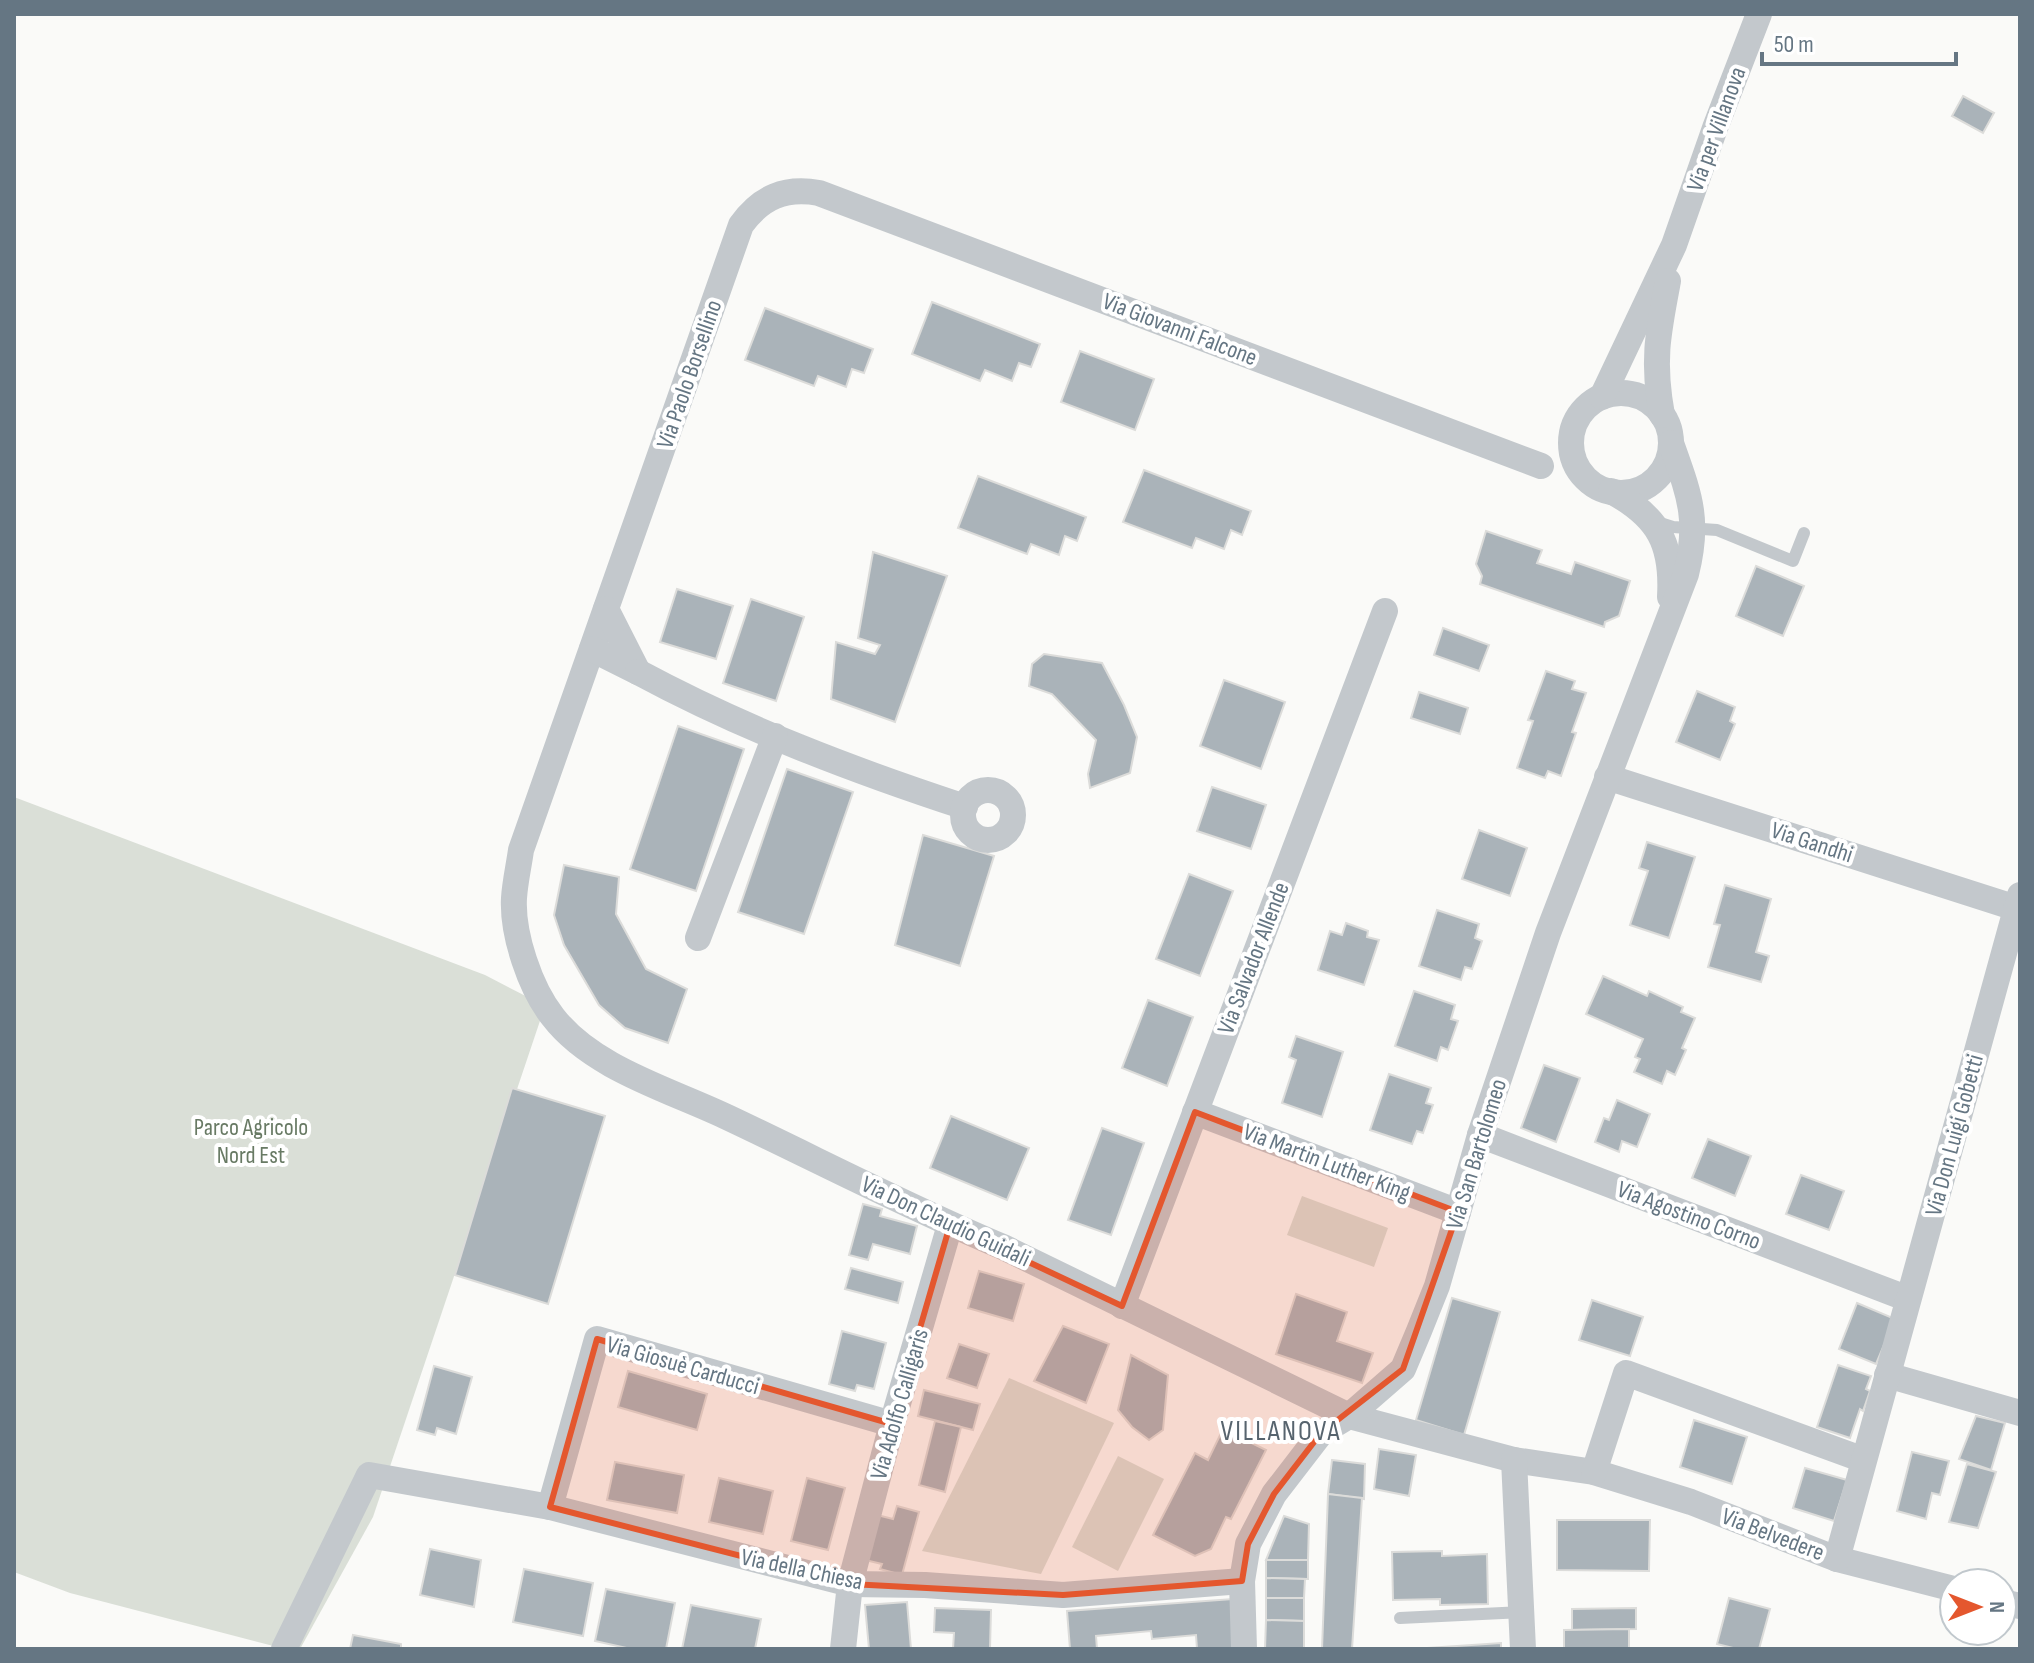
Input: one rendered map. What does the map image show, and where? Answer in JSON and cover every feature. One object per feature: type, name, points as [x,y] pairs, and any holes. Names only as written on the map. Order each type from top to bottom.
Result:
[{"type":"street","name":"Via per Villanova","points":[[1674,245],[1759,14]]},
{"type":"street","name":"Via Paolo Borsellino","points":[[551,1015],[520,948],[514,899],[521,850],[741,225],[765,199],[794,191],[819,193]]},
{"type":"street","name":"Via Giovanni Falcone","points":[[819,193],[1604,489]]},
{"type":"street","points":[[1602,397],[1674,245]]},
{"type":"street","name":"Via San Bartolomeo","points":[[1244,1649],[1242,1581],[1248,1544],[1274,1494],[1321,1433],[1349,1416],[1403,1369],[1437,1286],[1480,1135],[1548,933],[1686,574],[1695,528],[1692,508],[1669,428],[1662,415],[1657,387],[1656,350],[1674,245]]},
{"type":"street","points":[[1541,466],[1560,461],[1572,446],[1573,431],[1579,417],[1589,405],[1602,397],[1622,393],[1635,395],[1648,401],[1662,415]]},
{"type":"street","points":[[1604,489],[1627,492],[1649,484],[1665,466],[1671,443]]},
{"type":"street","name":"Via San Bartolomeo","points":[[1572,446],[1581,472],[1631,503],[1664,540],[1670,559],[1669,617]]},
{"type":"street","points":[[606,609],[638,672]]},
{"type":"street","name":"Via Salvador Allende","points":[[1122,1306],[1385,611]]},
{"type":"street","points":[[592,649],[775,736],[868,775],[965,807]]},
{"type":"street","points":[[698,938],[775,736]]},
{"type":"street","name":"Via Gandhi","points":[[1607,777],[2018,901]]},
{"type":"street","name":"Via Don Luigi Gobetti","points":[[1837,1559],[2018,901]]},
{"type":"street","name":"Via Don Claudio Guidali","points":[[551,1015],[573,1040],[598,1058],[726,1116],[950,1225],[1003,1247],[1349,1416]]},
{"type":"street","name":"Via Martin Luther King","points":[[1195,1112],[1458,1212]]},
{"type":"street","name":"Via Agostino Corno","points":[[1480,1135],[1898,1295]]},
{"type":"street","name":"Via Adolfo Calligaris","points":[[843,1649],[850,1584],[892,1424],[950,1225]]},
{"type":"street","name":"Via Giosuè Carducci","points":[[550,1507],[597,1339],[892,1424]]},
{"type":"street","points":[[1594,1472],[1626,1373],[1853,1456]]},
{"type":"street","points":[[1887,1375],[2020,1413]]},
{"type":"street","name":"Via Belvedere","points":[[1349,1416],[1514,1460],[1594,1472],[1691,1502],[1837,1559],[1938,1585]]},
{"type":"street","points":[[1514,1460],[1523,1649]]},
{"type":"street","name":"Via della Chiesa","points":[[284,1649],[369,1475],[550,1507],[850,1584],[925,1585],[1063,1595],[1242,1581]]},
{"type":"lane","points":[[1648,519],[1673,527],[1723,532],[1793,561],[1804,533]]},
{"type":"lane","points":[[1400,1618],[1523,1612]]},
{"type":"highlighted area","points":[[1195,1112],[1458,1212],[1403,1369],[1321,1433],[1274,1494],[1248,1544],[1242,1581],[1063,1595],[850,1584],[550,1507],[597,1339],[892,1424],[950,1225],[1122,1306]]},
{"type":"green space","name":"Parco Agricolo Nord Est","points":[[14,797],[485,975],[545,1006],[373,1517],[300,1649],[285,1649],[70,1593],[14,1572]]},
{"type":"green space","points":[[1302,1196],[1388,1228],[1374,1267],[1287,1235]]},
{"type":"green space","points":[[1009,1378],[1114,1423],[1041,1574],[922,1551]]},
{"type":"green space","points":[[1118,1456],[1164,1479],[1118,1571],[1072,1547]]},
{"type":"building","points":[[1963,96],[1994,113],[1983,133],[1952,116]]},
{"type":"building","points":[[932,302],[1040,344],[1031,367],[1019,363],[1012,381],[985,370],[980,381],[912,354]]},
{"type":"building","points":[[765,308],[873,349],[864,373],[852,369],[846,387],[818,376],[814,386],[745,360]]},
{"type":"building","points":[[1080,351],[1154,379],[1135,430],[1061,402]]},
{"type":"building","points":[[1144,470],[1251,511],[1242,535],[1231,530],[1224,549],[1196,538],[1192,548],[1123,522]]},
{"type":"building","points":[[978,476],[1086,517],[1077,541],[1065,536],[1059,555],[1031,544],[1027,554],[958,528]]},
{"type":"building","points":[[1486,531],[1542,550],[1537,563],[1571,574],[1575,562],[1630,581],[1619,616],[1605,622],[1604,627],[1480,584],[1482,576],[1476,564]]},
{"type":"building","points":[[873,552],[947,576],[895,722],[831,699],[836,642],[875,654],[880,645],[858,638]]},
{"type":"building","points":[[1756,566],[1804,586],[1783,636],[1736,616]]},
{"type":"building","points":[[677,589],[733,606],[716,659],[660,642]]},
{"type":"building","points":[[751,599],[804,617],[776,701],[723,683]]},
{"type":"building","points":[[1443,628],[1489,645],[1479,671],[1434,655]]},
{"type":"building","points":[[1044,654],[1102,663],[1137,737],[1130,773],[1090,788],[1088,774],[1096,740],[1052,694],[1029,686],[1032,664]]},
{"type":"building","points":[[1546,671],[1575,681],[1572,689],[1586,693],[1561,776],[1548,771],[1545,778],[1517,768],[1533,721],[1528,720]]},
{"type":"building","points":[[1224,680],[1285,702],[1261,769],[1200,746]]},
{"type":"building","points":[[1697,691],[1735,707],[1730,721],[1735,724],[1720,760],[1676,742]]},
{"type":"building","points":[[1419,692],[1468,708],[1460,734],[1411,718]]},
{"type":"building","points":[[678,726],[744,749],[696,891],[630,869]]},
{"type":"building","points":[[787,769],[853,792],[804,934],[738,912]]},
{"type":"building","points":[[1212,787],[1266,805],[1251,849],[1197,831]]},
{"type":"building","points":[[1479,830],[1527,848],[1510,896],[1462,879]]},
{"type":"building","points":[[923,835],[994,856],[960,966],[895,945]]},
{"type":"building","points":[[1647,842],[1695,857],[1669,938],[1630,925],[1648,871],[1639,868]]},
{"type":"building","points":[[564,865],[619,877],[616,914],[646,969],[687,989],[668,1043],[625,1028],[599,1005],[564,945],[554,915]]},
{"type":"building","points":[[1189,874],[1233,891],[1200,976],[1156,959]]},
{"type":"building","points":[[1725,885],[1771,899],[1756,952],[1769,956],[1761,982],[1708,967],[1720,925],[1714,924]]},
{"type":"building","points":[[1437,910],[1479,924],[1475,938],[1482,941],[1472,969],[1465,967],[1461,980],[1419,966]]},
{"type":"building","points":[[1346,923],[1368,931],[1367,937],[1379,940],[1364,985],[1318,970],[1330,931],[1342,935]]},
{"type":"building","points":[[1603,976],[1647,996],[1649,991],[1683,1007],[1681,1012],[1695,1018],[1675,1075],[1667,1071],[1662,1084],[1634,1072],[1640,1059],[1635,1057],[1643,1039],[1586,1014]]},
{"type":"building","points":[[1414,991],[1455,1005],[1451,1019],[1458,1021],[1448,1050],[1441,1047],[1437,1061],[1395,1046]]},
{"type":"building","points":[[1148,1000],[1193,1017],[1167,1086],[1122,1068]]},
{"type":"building","points":[[1296,1036],[1343,1052],[1322,1117],[1282,1103],[1296,1060],[1289,1057]]},
{"type":"building","points":[[1544,1065],[1580,1078],[1556,1142],[1521,1128]]},
{"type":"building","points":[[1389,1074],[1431,1088],[1426,1103],[1433,1105],[1423,1133],[1417,1131],[1412,1144],[1370,1130]]},
{"type":"building","points":[[512,1088],[605,1116],[548,1304],[455,1275]]},
{"type":"building","points":[[1617,1100],[1650,1114],[1637,1147],[1622,1141],[1619,1152],[1595,1142],[1604,1118],[1609,1120]]},
{"type":"building","points":[[951,1116],[1029,1148],[1007,1200],[930,1168]]},
{"type":"building","points":[[1102,1128],[1144,1143],[1111,1235],[1068,1220]]},
{"type":"building","points":[[1708,1139],[1751,1156],[1735,1196],[1692,1178]]},
{"type":"building","points":[[1801,1175],[1844,1191],[1829,1230],[1786,1214]]},
{"type":"building","points":[[863,1204],[882,1209],[880,1216],[917,1226],[910,1254],[873,1244],[868,1260],[849,1255]]},
{"type":"building","points":[[851,1268],[903,1282],[898,1303],[845,1289]]},
{"type":"building","points":[[979,1271],[1024,1284],[1013,1321],[968,1308]]},
{"type":"building","points":[[1296,1294],[1347,1312],[1337,1341],[1373,1353],[1362,1383],[1276,1354]]},
{"type":"building","points":[[1452,1298],[1500,1312],[1464,1435],[1416,1420]]},
{"type":"building","points":[[1592,1300],[1643,1317],[1630,1356],[1579,1340]]},
{"type":"building","points":[[1857,1303],[1895,1319],[1876,1364],[1839,1349]]},
{"type":"building","points":[[1063,1326],[1109,1344],[1086,1403],[1034,1381]]},
{"type":"building","points":[[842,1331],[886,1343],[874,1389],[857,1385],[855,1391],[829,1384]]},
{"type":"building","points":[[959,1344],[989,1354],[977,1388],[947,1378]]},
{"type":"building","points":[[1131,1355],[1168,1375],[1163,1430],[1149,1440],[1132,1427],[1118,1410]]},
{"type":"building","points":[[1838,1365],[1871,1376],[1866,1389],[1870,1391],[1850,1438],[1817,1427]]},
{"type":"building","points":[[434,1366],[472,1377],[456,1434],[437,1428],[435,1435],[417,1430]]},
{"type":"building","points":[[628,1371],[707,1394],[697,1430],[618,1407]]},
{"type":"building","points":[[924,1390],[980,1404],[973,1430],[918,1416]]},
{"type":"building","points":[[1976,1416],[2005,1423],[1991,1470],[1959,1459]]},
{"type":"building","points":[[1694,1420],[1747,1437],[1732,1484],[1680,1467]]},
{"type":"building","points":[[935,1421],[961,1427],[945,1492],[919,1485]]},
{"type":"building","points":[[1223,1429],[1266,1450],[1231,1519],[1226,1517],[1211,1549],[1195,1556],[1153,1535],[1195,1453],[1208,1460]]},
{"type":"building","points":[[1379,1449],[1416,1455],[1409,1496],[1374,1489]]},
{"type":"building","points":[[1912,1452],[1949,1461],[1940,1495],[1932,1493],[1926,1519],[1897,1511]]},
{"type":"building","points":[[1332,1460],[1365,1464],[1364,1499],[1328,1494]]},
{"type":"building","points":[[615,1462],[684,1475],[677,1513],[607,1500]]},
{"type":"building","points":[[1967,1464],[1996,1472],[1978,1528],[1949,1522]]},
{"type":"building","points":[[1805,1468],[1847,1480],[1834,1521],[1793,1508]]},
{"type":"building","points":[[719,1478],[773,1491],[763,1534],[709,1522]]},
{"type":"building","points":[[807,1478],[845,1488],[828,1550],[791,1541]]},
{"type":"building","points":[[1328,1494],[1362,1498],[1352,1649],[1322,1649]]},
{"type":"building","points":[[897,1506],[919,1512],[902,1575],[880,1569],[882,1564],[865,1560],[877,1515],[893,1519]]},
{"type":"building","points":[[1284,1516],[1309,1524],[1308,1560],[1266,1560]]},
{"type":"building","points":[[1557,1520],[1650,1520],[1649,1571],[1557,1570]]},
{"type":"building","points":[[430,1549],[481,1560],[474,1607],[420,1595]]},
{"type":"building","points":[[1442,1551],[1442,1556],[1487,1554],[1488,1604],[1440,1605],[1440,1599],[1393,1600],[1392,1552]]},
{"type":"building","points":[[1266,1560],[1308,1560],[1308,1579],[1266,1578]]},
{"type":"building","points":[[524,1569],[593,1583],[583,1636],[513,1622]]},
{"type":"building","points":[[1266,1578],[1305,1579],[1304,1598],[1266,1598]]},
{"type":"building","points":[[606,1589],[675,1603],[666,1649],[631,1649],[595,1641]]},
{"type":"building","points":[[1266,1598],[1304,1598],[1304,1621],[1266,1620]]},
{"type":"building","points":[[1729,1598],[1770,1609],[1759,1649],[1737,1649],[1717,1644]]},
{"type":"building","points":[[1233,1599],[1236,1649],[1197,1649],[1196,1635],[1152,1639],[1151,1631],[1096,1636],[1097,1649],[1070,1649],[1067,1611]]},
{"type":"building","points":[[907,1602],[911,1649],[869,1649],[865,1605]]},
{"type":"building","points":[[691,1605],[761,1619],[755,1649],[682,1649]]},
{"type":"building","points":[[935,1608],[991,1610],[990,1649],[953,1649],[954,1633],[934,1632]]},
{"type":"building","points":[[1636,1608],[1636,1629],[1572,1630],[1572,1609]]},
{"type":"building","points":[[1266,1620],[1304,1621],[1304,1649],[1265,1649]]},
{"type":"building","points":[[1629,1629],[1629,1648],[1564,1648],[1564,1630]]},
{"type":"building","points":[[353,1635],[401,1644],[401,1649],[350,1649]]},
{"type":"building","points":[[1501,1643],[1501,1649],[1412,1649]]},
{"type":"district","name":"VILLANOVA","points":[[1281,1430]]}]
